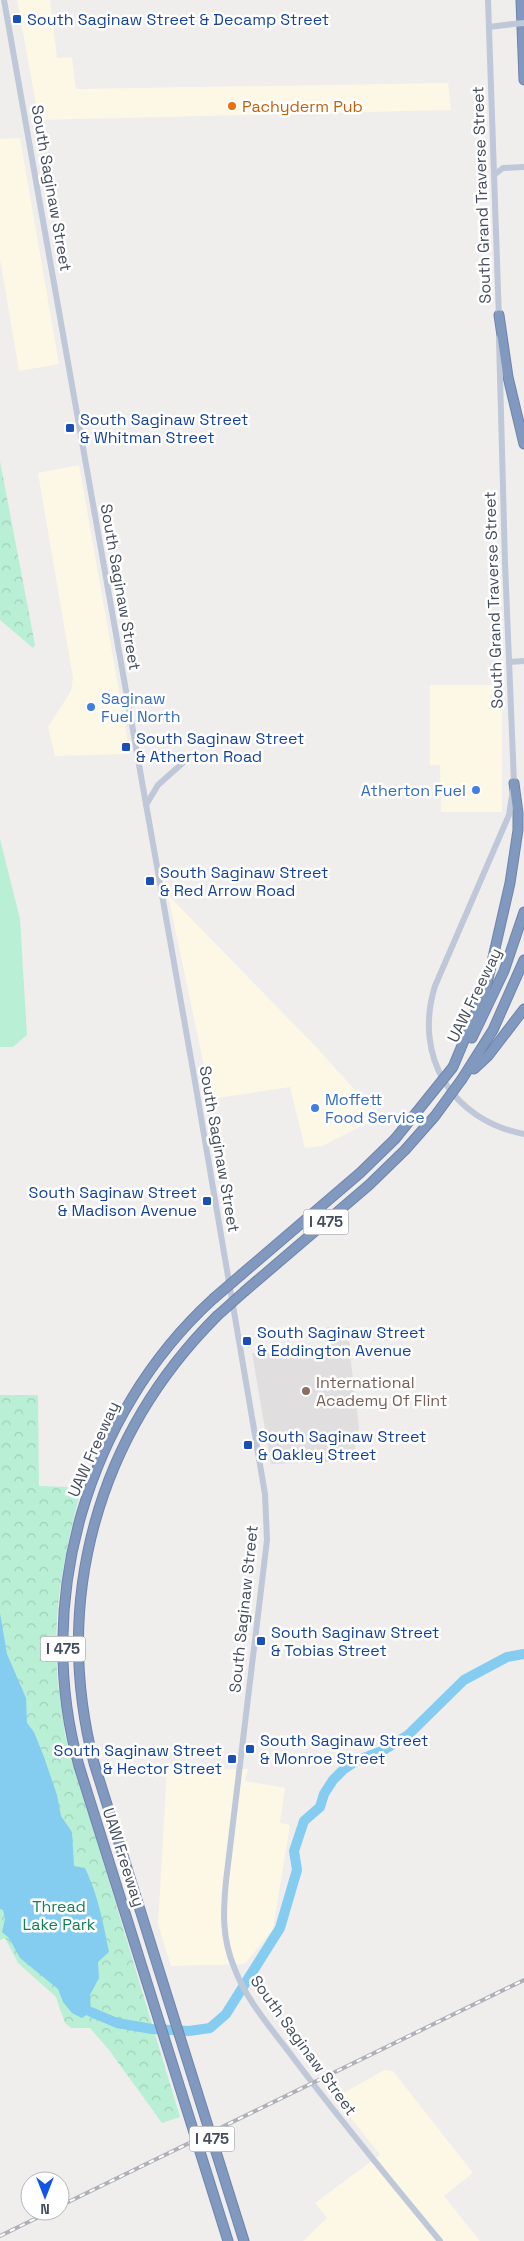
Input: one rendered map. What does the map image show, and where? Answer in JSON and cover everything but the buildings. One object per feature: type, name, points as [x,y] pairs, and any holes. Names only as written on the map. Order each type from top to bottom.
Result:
[{"type":"highway","points":[[522,0],[524,80]]},
{"type":"highway","points":[[499,315],[508,377],[524,444]]},
{"type":"highway","points":[[453,1067],[486,988],[510,883],[518,830],[514,783]]},
{"type":"highway","name":"UAW Freeway","points":[[228,2241],[73,1744],[64,1680],[63,1635],[71,1556],[81,1514],[96,1471],[112,1434],[135,1393],[164,1352],[214,1299],[360,1173],[395,1139],[453,1067],[476,1031],[497,988],[524,912]]},
{"type":"highway","name":"UAW Freeway","points":[[244,2241],[89,1745],[82,1708],[78,1664],[79,1607],[85,1564],[93,1527],[119,1455],[142,1411],[168,1371],[217,1316],[358,1195],[405,1150],[435,1116],[462,1079],[493,1030],[524,960]]},
{"type":"highway","points":[[462,1079],[488,1056],[524,1009]]},
{"type":"highway","points":[[204,2166],[222,2241]]},
{"type":"highway","points":[[220,2167],[250,2241]]},
{"type":"main road","name":"South Saginaw Street","points":[[4,0],[209,1165],[267,1514],[266,1543],[223,1916],[225,1939],[238,1977],[248,1996],[325,2100],[440,2241]]},
{"type":"main road","name":"South Grand Traverse Street","points":[[488,0],[499,315],[504,562],[514,783],[509,815],[435,986],[431,1001],[429,1028],[432,1050],[440,1073],[456,1099],[487,1122],[524,1134]]},
{"type":"main road","points":[[489,27],[501,24],[524,23]]},
{"type":"main road","points":[[494,175],[501,170],[524,167]]},
{"type":"main road","points":[[509,662],[524,661]]},
{"type":"main road","points":[[146,805],[156,788],[186,760]]},
{"type":"shaded area","points":[[17,0],[50,0],[57,58],[72,57],[76,89],[448,83],[451,110],[39,120]]},
{"type":"shaded area","points":[[20,138],[59,364],[19,371],[0,259],[0,139]]},
{"type":"shaded area","points":[[79,465],[130,754],[55,756],[48,727],[71,691],[73,678],[38,473]]},
{"type":"shaded area","points":[[430,685],[502,685],[502,812],[441,812],[440,765],[430,765]]},
{"type":"shaded area","points":[[168,895],[318,1049],[379,1117],[322,1146],[305,1148],[290,1087],[211,1099]]},
{"type":"shaded area","name":"International Academy Of Flint","points":[[327,1327],[349,1327],[350,1355],[359,1427],[355,1441],[356,1461],[271,1464],[252,1353],[329,1351]]},
{"type":"shaded area","points":[[248,1769],[245,1781],[285,1788],[280,1823],[290,1825],[273,1929],[245,1964],[171,1966],[158,1924],[167,1770]]},
{"type":"shaded area","points":[[384,2070],[393,2071],[473,2173],[444,2196],[480,2241],[303,2241],[327,2218],[315,2203],[380,2155],[335,2098]]},
{"type":"green space","points":[[0,461],[35,645],[33,648],[0,620]]},
{"type":"green space","points":[[0,839],[20,919],[27,1035],[13,1047],[0,1047]]},
{"type":"green space","name":"Thread Lake Park","points":[[0,1395],[38,1395],[39,1486],[69,1487],[65,1495],[79,1498],[64,1562],[58,1605],[56,1648],[59,1694],[65,1735],[180,2117],[162,2123],[109,2050],[90,2028],[71,2028],[65,2023],[56,1997],[18,1963],[5,1938],[0,1940]]},
{"type":"water","points":[[0,1613],[7,1654],[26,1698],[27,1723],[34,1732],[44,1757],[57,1795],[61,1816],[72,1832],[74,1866],[85,1868],[100,1909],[107,1941],[109,1952],[98,1962],[99,1978],[90,1995],[91,2012],[82,2018],[72,2013],[63,2002],[58,1989],[20,1958],[9,1938],[2,1932],[5,1919],[3,1910],[0,1909]]},
{"type":"waterway","points":[[91,2012],[117,2023],[152,2029],[189,2031],[210,2028],[226,2014],[280,1928],[297,1870],[294,1851],[304,1821],[320,1807],[324,1794],[333,1780],[356,1761],[382,1751],[408,1735],[464,1680],[507,1657],[524,1654]]},
{"type":"railway","points":[[70,2201],[524,1980]]},
{"type":"railway","points":[[0,2236],[31,2221]]},
{"type":"place","name":"South Saginaw Street & Decamp Street","points":[[17,19]]},
{"type":"place","name":"Pachyderm Pub","points":[[232,106]]},
{"type":"place","name":"South Saginaw Street & Whitman Street","points":[[70,428]]},
{"type":"place","name":"Saginaw Fuel North","points":[[91,707]]},
{"type":"place","name":"South Saginaw Street & Atherton Road","points":[[126,747]]},
{"type":"place","name":"Atherton Fuel","points":[[476,790]]},
{"type":"place","name":"South Saginaw Street & Red Arrow Road","points":[[150,881]]},
{"type":"place","name":"Moffett Food Service","points":[[315,1108]]},
{"type":"place","name":"South Saginaw Street & Madison Avenue","points":[[207,1201]]},
{"type":"place","name":"South Saginaw Street & Eddington Avenue","points":[[247,1341]]},
{"type":"place","name":"International Academy Of Flint","points":[[306,1391]]},
{"type":"place","name":"South Saginaw Street & Oakley Street","points":[[248,1445]]},
{"type":"place","name":"South Saginaw Street & Tobias Street","points":[[261,1641]]},
{"type":"place","name":"South Saginaw Street & Monroe Street","points":[[250,1749]]},
{"type":"place","name":"South Saginaw Street & Hector Street","points":[[232,1759]]}]
